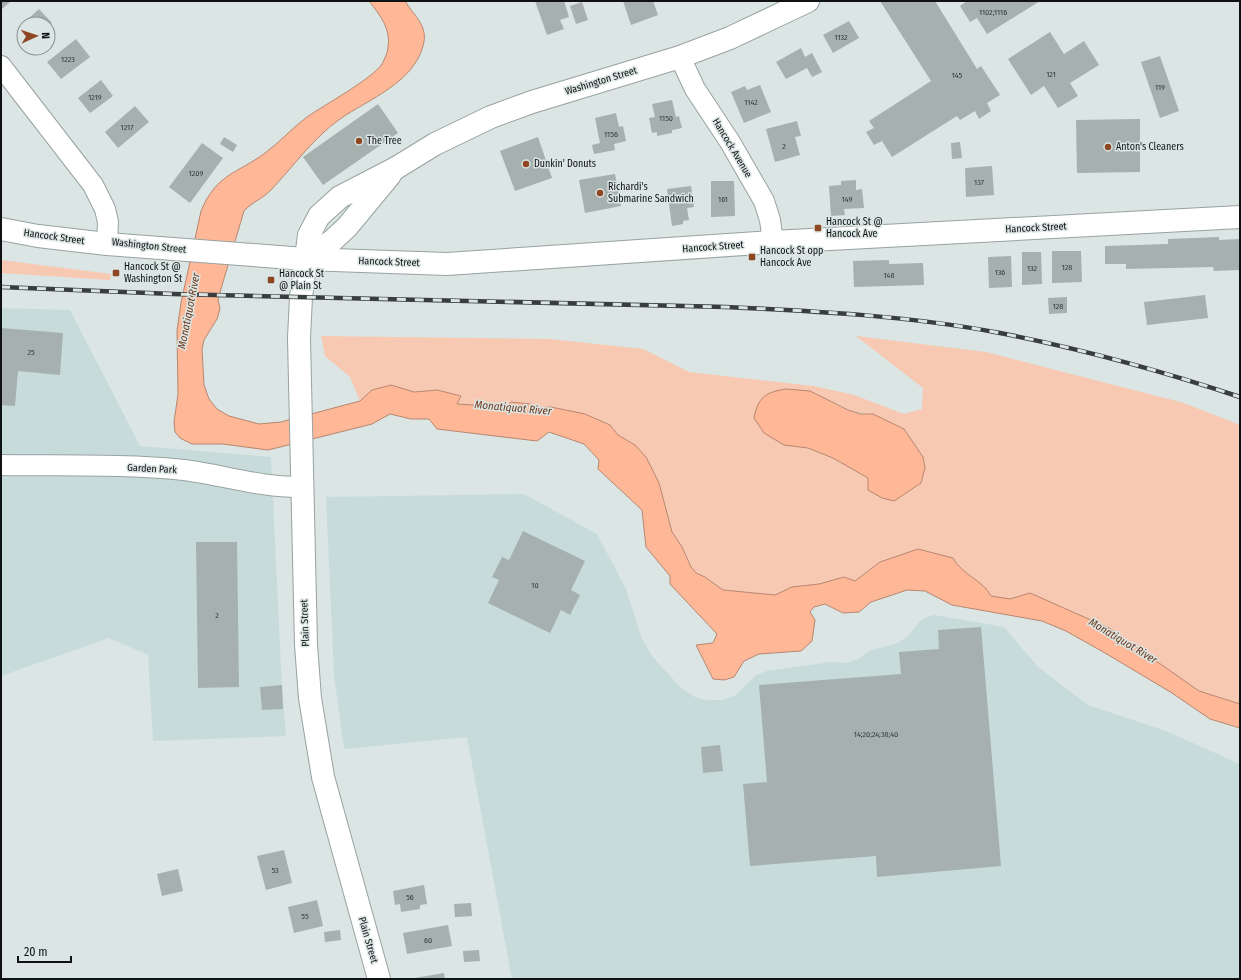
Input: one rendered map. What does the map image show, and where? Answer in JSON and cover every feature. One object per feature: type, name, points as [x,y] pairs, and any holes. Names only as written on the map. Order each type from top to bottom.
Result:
[{"type":"main road","name":"Washington Street","points":[[108,244],[305,259],[332,241],[347,227],[396,168],[435,144],[491,117],[539,100],[680,58],[791,11],[808,1]]},
{"type":"main road","name":"Hancock Street","points":[[305,259],[453,264],[773,242],[1240,217]]},
{"type":"main road","name":"Hancock Street","points":[[1,228],[57,238],[108,244]]},
{"type":"main road","name":"Plain Street","points":[[305,259],[299,319],[306,645],[310,698],[318,751],[329,802],[379,979]]},
{"type":"street","name":"Hancock Avenue","points":[[680,58],[695,89],[730,142],[764,201],[770,220],[773,242]]},
{"type":"street","name":"Washington Street","points":[[1,66],[93,185],[105,209],[108,222],[108,244]]},
{"type":"street","name":"Garden Park","points":[[1,465],[168,469],[263,484],[302,487]]},
{"type":"shaded area","points":[[1,260],[111,274],[110,280],[1,273]]},
{"type":"shaded area","points":[[1,308],[70,310],[140,446],[271,457],[282,687],[286,736],[153,741],[148,655],[109,638],[1,676]]},
{"type":"shaded area","points":[[321,336],[550,339],[643,349],[689,372],[814,386],[854,395],[904,414],[922,409],[923,388],[856,336],[986,352],[1184,403],[1240,425],[1240,704],[1199,691],[1156,662],[1030,593],[1010,599],[991,596],[957,566],[953,558],[918,549],[880,562],[855,581],[844,577],[819,584],[792,587],[775,595],[723,590],[705,577],[696,573],[691,567],[682,547],[672,532],[659,483],[635,445],[618,435],[610,425],[585,414],[551,407],[538,408],[530,404],[507,407],[457,404],[461,396],[437,390],[414,392],[391,385],[372,390],[360,401],[350,377],[325,356]],"holes":[[[836,403],[849,410],[873,414],[868,490],[868,478],[833,458],[808,448],[784,445]]]},
{"type":"shaded area","points":[[524,494],[597,534],[626,589],[642,639],[652,656],[681,688],[695,697],[706,700],[722,700],[736,695],[756,675],[767,671],[831,662],[847,663],[860,658],[869,651],[895,644],[906,638],[922,619],[934,615],[1004,627],[1038,667],[1088,705],[1166,731],[1240,764],[1240,979],[512,979],[467,737],[344,749],[334,675],[326,497]]},
{"type":"water","name":"Monatiquot River","points":[[369,1],[405,1],[422,27],[424,33],[423,46],[418,59],[400,80],[389,89],[340,119],[330,127],[312,144],[270,191],[244,211],[218,299],[220,309],[217,319],[204,340],[202,349],[204,385],[209,399],[217,409],[229,416],[259,424],[281,422],[360,401],[372,390],[391,385],[414,392],[437,390],[461,396],[457,404],[507,407],[511,402],[530,404],[538,408],[551,407],[585,414],[610,425],[618,435],[635,445],[646,457],[659,483],[672,532],[682,547],[691,567],[696,573],[705,577],[723,590],[775,595],[792,587],[819,584],[844,577],[855,581],[880,562],[918,549],[953,558],[962,569],[987,590],[991,596],[1010,599],[1030,593],[1109,628],[1199,691],[1240,704],[1240,728],[1210,719],[1172,693],[1066,631],[1042,621],[952,605],[925,591],[907,590],[871,602],[859,612],[843,613],[825,604],[814,607],[810,612],[815,620],[812,641],[801,651],[759,654],[744,661],[734,677],[724,680],[713,679],[696,645],[713,643],[717,634],[670,584],[670,576],[646,547],[642,510],[598,469],[599,460],[584,444],[549,432],[537,441],[437,429],[429,419],[411,419],[390,414],[372,424],[268,450],[223,444],[192,444],[180,438],[175,432],[174,422],[178,394],[177,331],[181,303],[201,211],[207,198],[221,181],[265,153],[307,117],[368,77],[382,64],[388,49],[388,34],[384,22]]},
{"type":"water","points":[[786,389],[810,391],[848,410],[861,414],[873,414],[904,429],[923,457],[925,468],[921,483],[894,501],[882,498],[868,490],[868,478],[833,458],[808,448],[784,445],[764,433],[754,418],[758,405],[768,394]]},
{"type":"building","points":[[1,1],[11,1],[2,9]]},
{"type":"building","points":[[535,1],[564,1],[569,17],[560,20],[564,29],[547,35]]},
{"type":"building","points":[[623,1],[653,1],[658,15],[631,25]]},
{"type":"building","points":[[880,1],[935,1],[977,69],[981,66],[1000,95],[987,103],[991,111],[979,119],[975,111],[960,120],[957,116],[892,157],[882,141],[874,145],[866,132],[874,128],[869,121],[931,81]]},
{"type":"building","points":[[967,1],[1040,1],[987,34],[977,18],[970,22],[960,6]]},
{"type":"building","points":[[582,2],[588,20],[576,24],[570,6]]},
{"type":"building","points":[[39,9],[46,16],[31,16]]},
{"type":"building","points":[[849,21],[859,38],[833,53],[823,35]]},
{"type":"building","points":[[1050,32],[1064,54],[1084,41],[1099,65],[1070,83],[1078,96],[1058,108],[1044,86],[1031,95],[1008,59]]},
{"type":"building","points":[[76,39],[90,57],[61,79],[47,62]]},
{"type":"building","points":[[801,48],[805,57],[812,53],[822,72],[812,77],[807,68],[786,79],[776,62]]},
{"type":"building","points":[[1160,56],[1179,111],[1160,118],[1141,62]]},
{"type":"building","points":[[101,80],[113,96],[90,113],[78,98]]},
{"type":"building","points":[[760,85],[771,112],[744,123],[731,92],[745,86],[747,90]]},
{"type":"building","points":[[672,100],[676,117],[679,116],[682,128],[672,130],[672,133],[657,136],[657,132],[652,133],[649,118],[655,117],[652,104]]},
{"type":"building","points":[[378,104],[398,133],[323,185],[303,157]]},
{"type":"building","points":[[135,106],[149,122],[118,148],[105,132]]},
{"type":"building","points":[[616,113],[619,127],[623,126],[626,141],[614,144],[615,150],[594,154],[592,145],[600,143],[595,118]]},
{"type":"building","points":[[1140,119],[1140,172],[1077,173],[1076,120]]},
{"type":"building","points":[[797,121],[801,136],[795,137],[800,155],[775,162],[766,129]]},
{"type":"building","points":[[224,137],[237,145],[233,152],[220,144]]},
{"type":"building","name":"Dunkin' Donuts","points":[[538,137],[552,178],[515,191],[500,151]]},
{"type":"building","points":[[960,142],[962,158],[952,159],[951,143]]},
{"type":"building","points":[[202,143],[223,158],[190,203],[169,187]]},
{"type":"building","points":[[992,166],[994,195],[966,197],[965,168]]},
{"type":"building","name":"Richardi's Submarine Sandwich","points":[[615,174],[621,206],[585,213],[579,180]]},
{"type":"building","points":[[856,180],[856,190],[862,189],[864,208],[844,209],[845,215],[831,216],[829,186],[841,185],[841,181]]},
{"type":"building","points":[[711,181],[734,181],[735,216],[711,217]]},
{"type":"building","points":[[691,186],[694,207],[687,208],[689,220],[683,221],[683,224],[672,226],[667,189]]},
{"type":"building","points":[[1219,237],[1219,240],[1240,239],[1240,270],[1214,271],[1213,267],[1126,269],[1126,264],[1105,264],[1105,246],[1168,244],[1168,239]]},
{"type":"building","points":[[1052,251],[1081,251],[1082,282],[1052,283]]},
{"type":"building","points":[[1022,252],[1041,252],[1042,284],[1022,285]]},
{"type":"building","points":[[1011,256],[1012,287],[989,288],[988,257]]},
{"type":"building","points":[[889,260],[889,264],[923,263],[924,285],[854,287],[853,261]]},
{"type":"building","points":[[1205,295],[1208,318],[1147,325],[1144,302]]},
{"type":"building","points":[[1067,297],[1067,313],[1049,314],[1048,298]]},
{"type":"building","points":[[1,328],[63,333],[60,375],[18,371],[15,406],[1,405]]},
{"type":"building","points":[[523,531],[585,561],[571,590],[580,595],[570,615],[561,610],[550,633],[488,603],[499,580],[492,577],[502,557],[509,560]]},
{"type":"building","points":[[196,542],[237,542],[239,687],[198,688]]},
{"type":"building","points":[[981,627],[1001,866],[877,877],[876,856],[750,866],[743,784],[767,782],[759,685],[901,674],[899,652],[939,649],[938,630]]},
{"type":"building","points":[[282,685],[283,709],[262,710],[260,687]]},
{"type":"building","points":[[720,745],[723,771],[703,773],[701,747]]},
{"type":"building","points":[[284,850],[292,883],[266,890],[257,856]]},
{"type":"building","points":[[178,869],[183,891],[162,896],[157,874]]},
{"type":"building","points":[[424,885],[427,904],[420,905],[420,909],[401,912],[400,904],[395,905],[393,891]]},
{"type":"building","points":[[317,900],[323,926],[294,933],[288,907]]},
{"type":"building","points":[[471,903],[472,916],[455,917],[454,904]]},
{"type":"building","points":[[448,925],[452,946],[407,954],[403,933]]},
{"type":"building","points":[[340,930],[341,940],[325,942],[324,932]]},
{"type":"building","points":[[479,950],[480,961],[464,962],[463,951]]},
{"type":"building","points":[[444,973],[445,979],[415,979],[415,978]]},
{"type":"railway","points":[[1,287],[173,294],[726,307],[795,310],[898,318],[966,327],[1031,339],[1122,361],[1240,397]]},
{"type":"place","name":"The Tree","points":[[359,141]]},
{"type":"place","name":"Anton's Cleaners","points":[[1108,147]]},
{"type":"place","name":"Dunkin' Donuts","points":[[526,164]]},
{"type":"place","name":"Richardi's Submarine Sandwich","points":[[600,193]]},
{"type":"place","name":"Hancock St @ Hancock Ave","points":[[818,228]]},
{"type":"place","name":"Hancock St opp Hancock Ave","points":[[752,257]]},
{"type":"place","name":"Hancock St @ Washington St","points":[[116,273]]},
{"type":"place","name":"Hancock St @ Plain St","points":[[271,280]]}]
